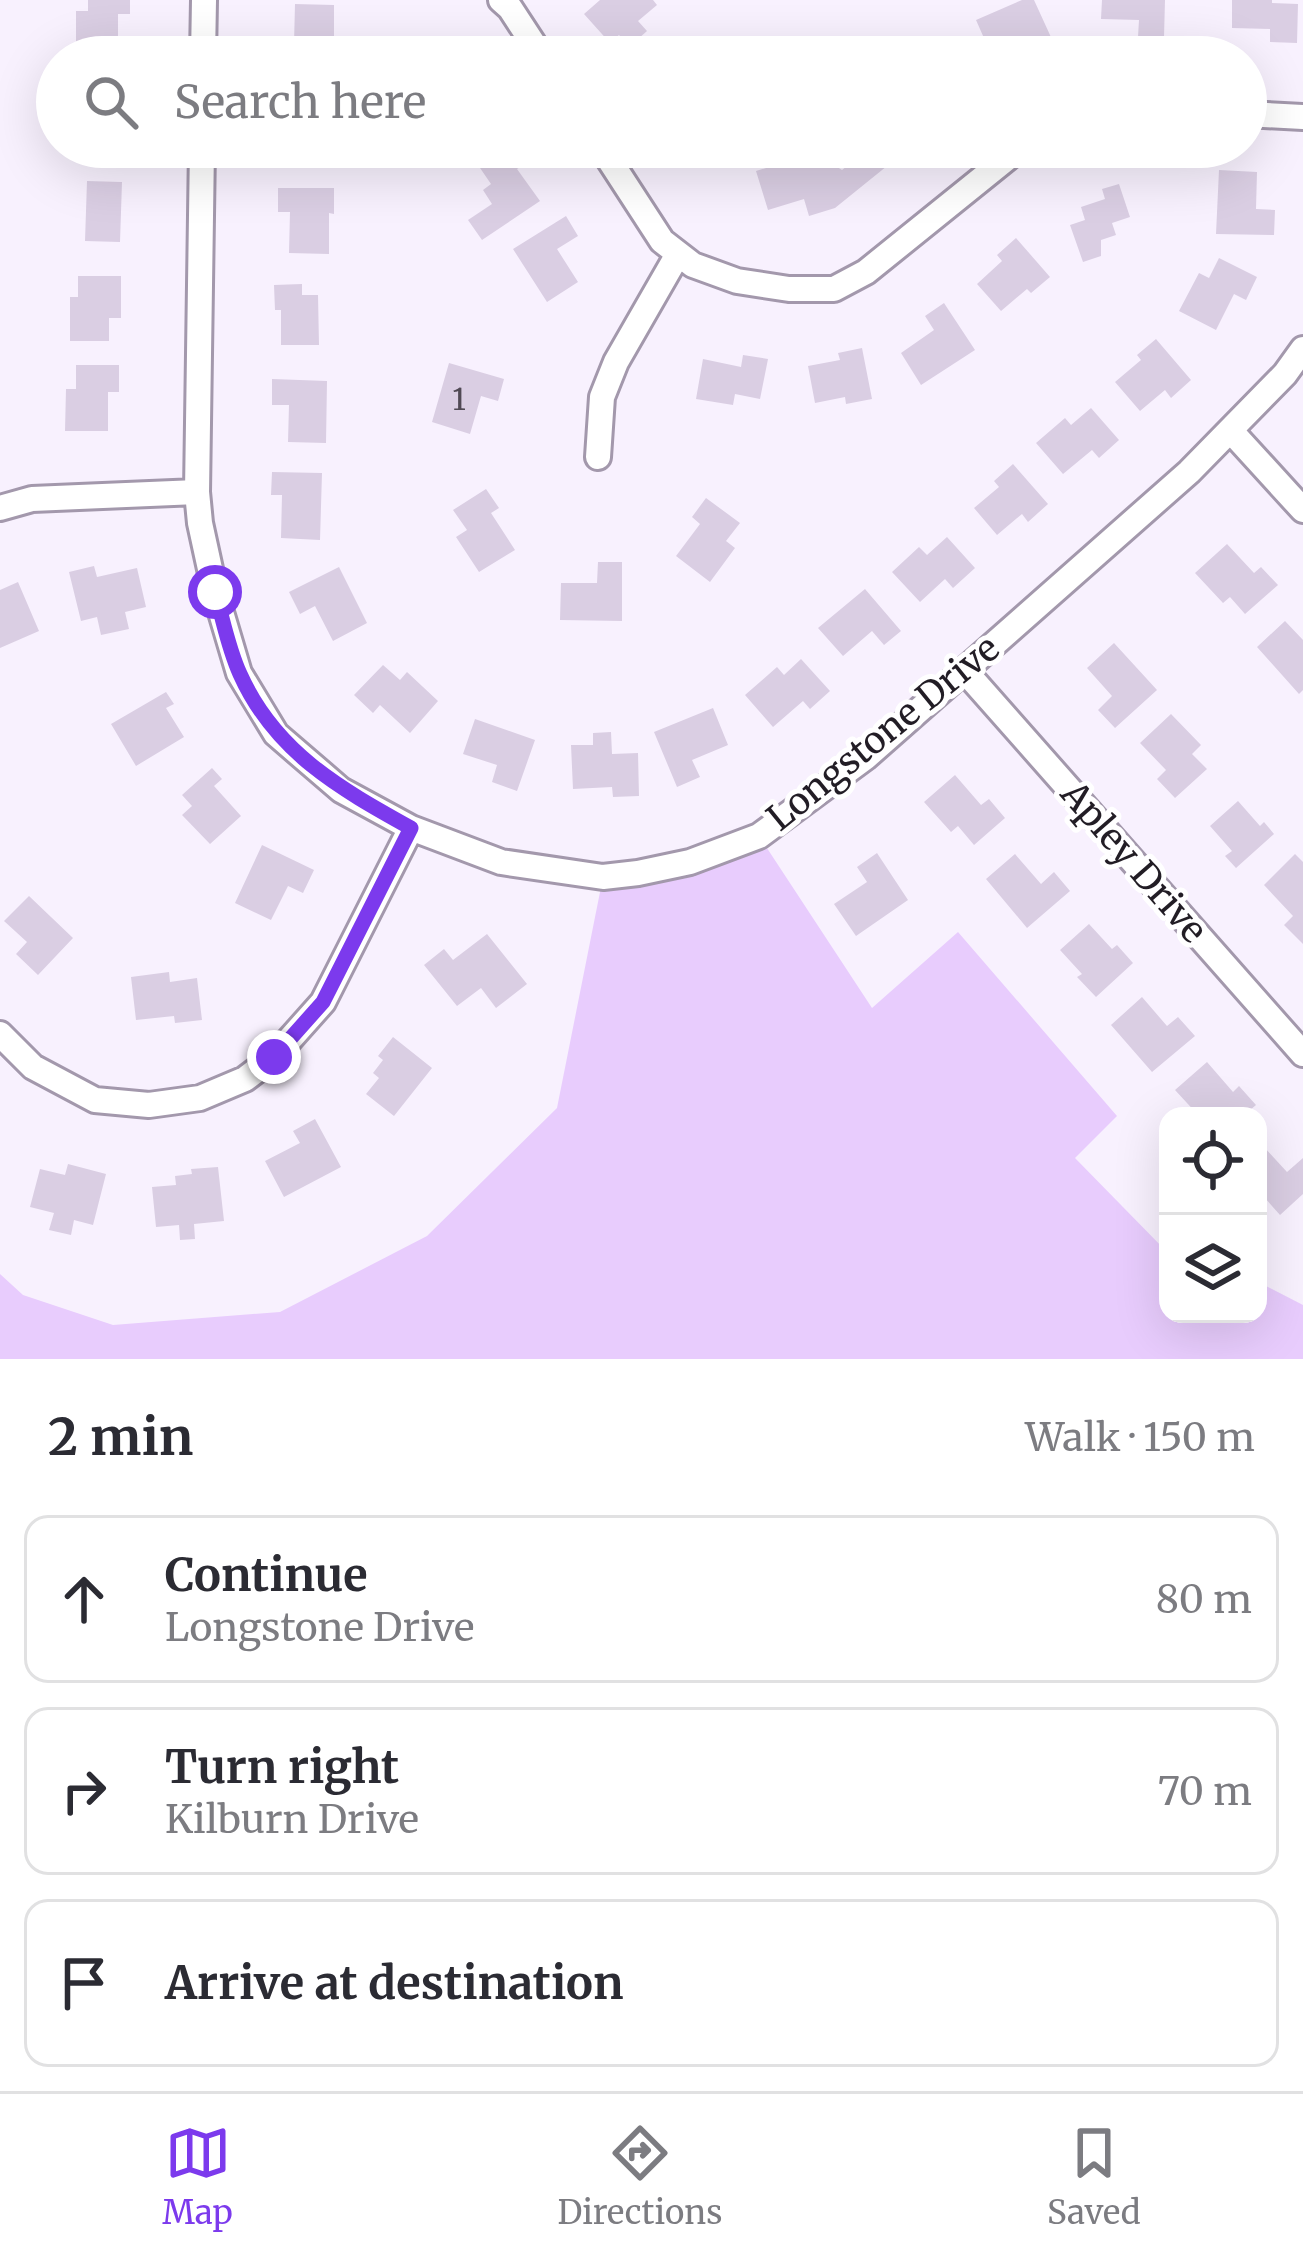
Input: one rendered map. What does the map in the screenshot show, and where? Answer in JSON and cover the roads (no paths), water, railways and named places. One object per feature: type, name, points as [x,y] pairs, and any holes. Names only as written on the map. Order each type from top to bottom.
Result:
[{"type":"street","points":[[203,36],[204,0]]},
{"type":"street","points":[[501,0],[528,36]]},
{"type":"street","points":[[1267,115],[1303,117]]},
{"type":"street","name":"Longstone Drive","points":[[202,168],[197,492],[215,592],[239,673],[276,734],[341,790],[411,828],[502,862],[603,877],[690,862],[759,836],[866,757],[1189,472],[1285,374],[1303,349]]},
{"type":"street","points":[[614,168],[662,242],[693,265],[737,281],[789,289],[834,289],[866,272],[995,168]]},
{"type":"street","points":[[598,457],[602,397],[616,362],[678,254]]},
{"type":"street","points":[[1230,430],[1303,510]]},
{"type":"street","points":[[0,508],[32,499],[197,492]]},
{"type":"street","name":"Apley Drive","points":[[964,670],[1303,1054]]},
{"type":"street","points":[[0,1034],[33,1067],[95,1100],[149,1105],[200,1099],[245,1079],[274,1057],[323,1002],[411,828]]}]
